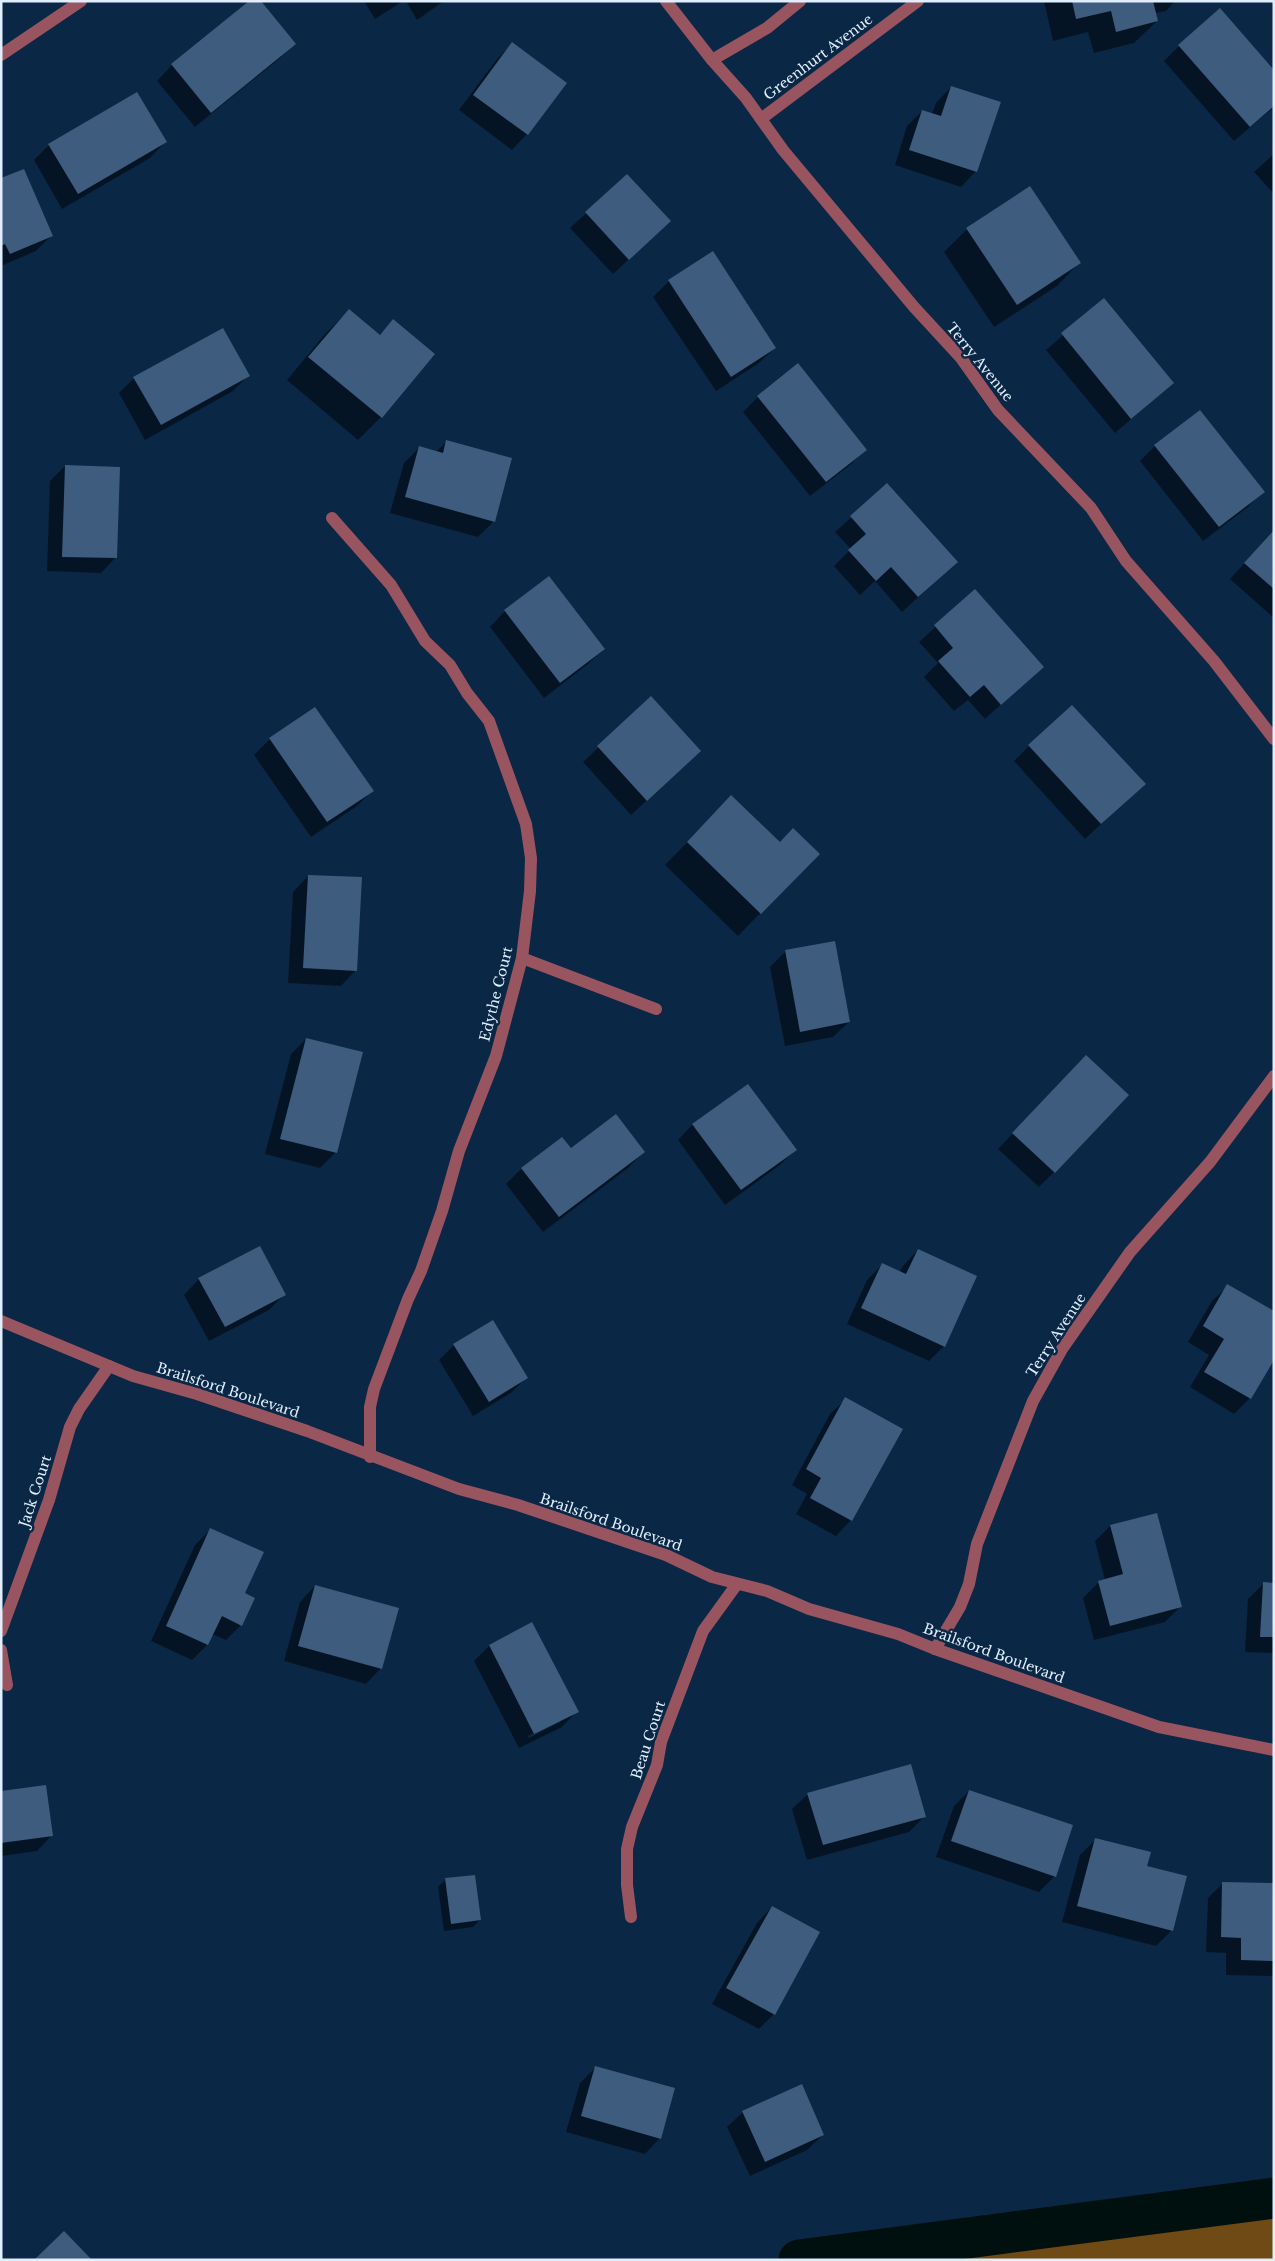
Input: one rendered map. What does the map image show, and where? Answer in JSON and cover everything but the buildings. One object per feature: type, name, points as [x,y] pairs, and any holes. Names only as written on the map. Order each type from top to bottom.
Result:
[{"type":"street","points":[[1,55],[81,1]]},
{"type":"street","name":"Terry Avenue","points":[[666,1],[712,60],[746,98],[783,150],[914,307],[961,358],[998,410],[1091,508],[1126,561],[1214,661],[1274,739]]},
{"type":"street","points":[[712,60],[767,28],[800,1]]},
{"type":"street","name":"Greenhurt Avenue","points":[[761,119],[918,1]]},
{"type":"street","name":"Edythe Court","points":[[332,518],[391,585],[425,640],[450,666],[488,721],[526,824],[531,858],[530,891],[522,958],[496,1056],[459,1151],[442,1212],[374,1389],[370,1407],[370,1457]]},
{"type":"street","points":[[522,958],[656,1009]]},
{"type":"street","name":"Terry Avenue","points":[[935,1649],[966,1592],[978,1544],[1033,1401],[1062,1349],[1130,1252],[1210,1162],[1274,1076]]},
{"type":"street","name":"Brailsford Boulevard","points":[[1,1321],[134,1376],[197,1394],[307,1431],[370,1457],[459,1489],[518,1505],[666,1555],[712,1577],[767,1592],[809,1609],[898,1634],[935,1649],[1159,1727],[1274,1750]]},
{"type":"street","name":"Jack Court","points":[[1,1631],[49,1500],[70,1427],[79,1409],[109,1366]]},
{"type":"street","name":"Beau Court","points":[[631,1917],[627,1886],[627,1849],[632,1827],[657,1765],[661,1742],[703,1632],[737,1584]]},
{"type":"street","points":[[1,1650],[7,1685]]},
{"type":"shaded area","points":[[1274,2198],[1274,2260],[799,2260]]},
{"type":"waterway","points":[[799,2260],[1274,2198]]}]
